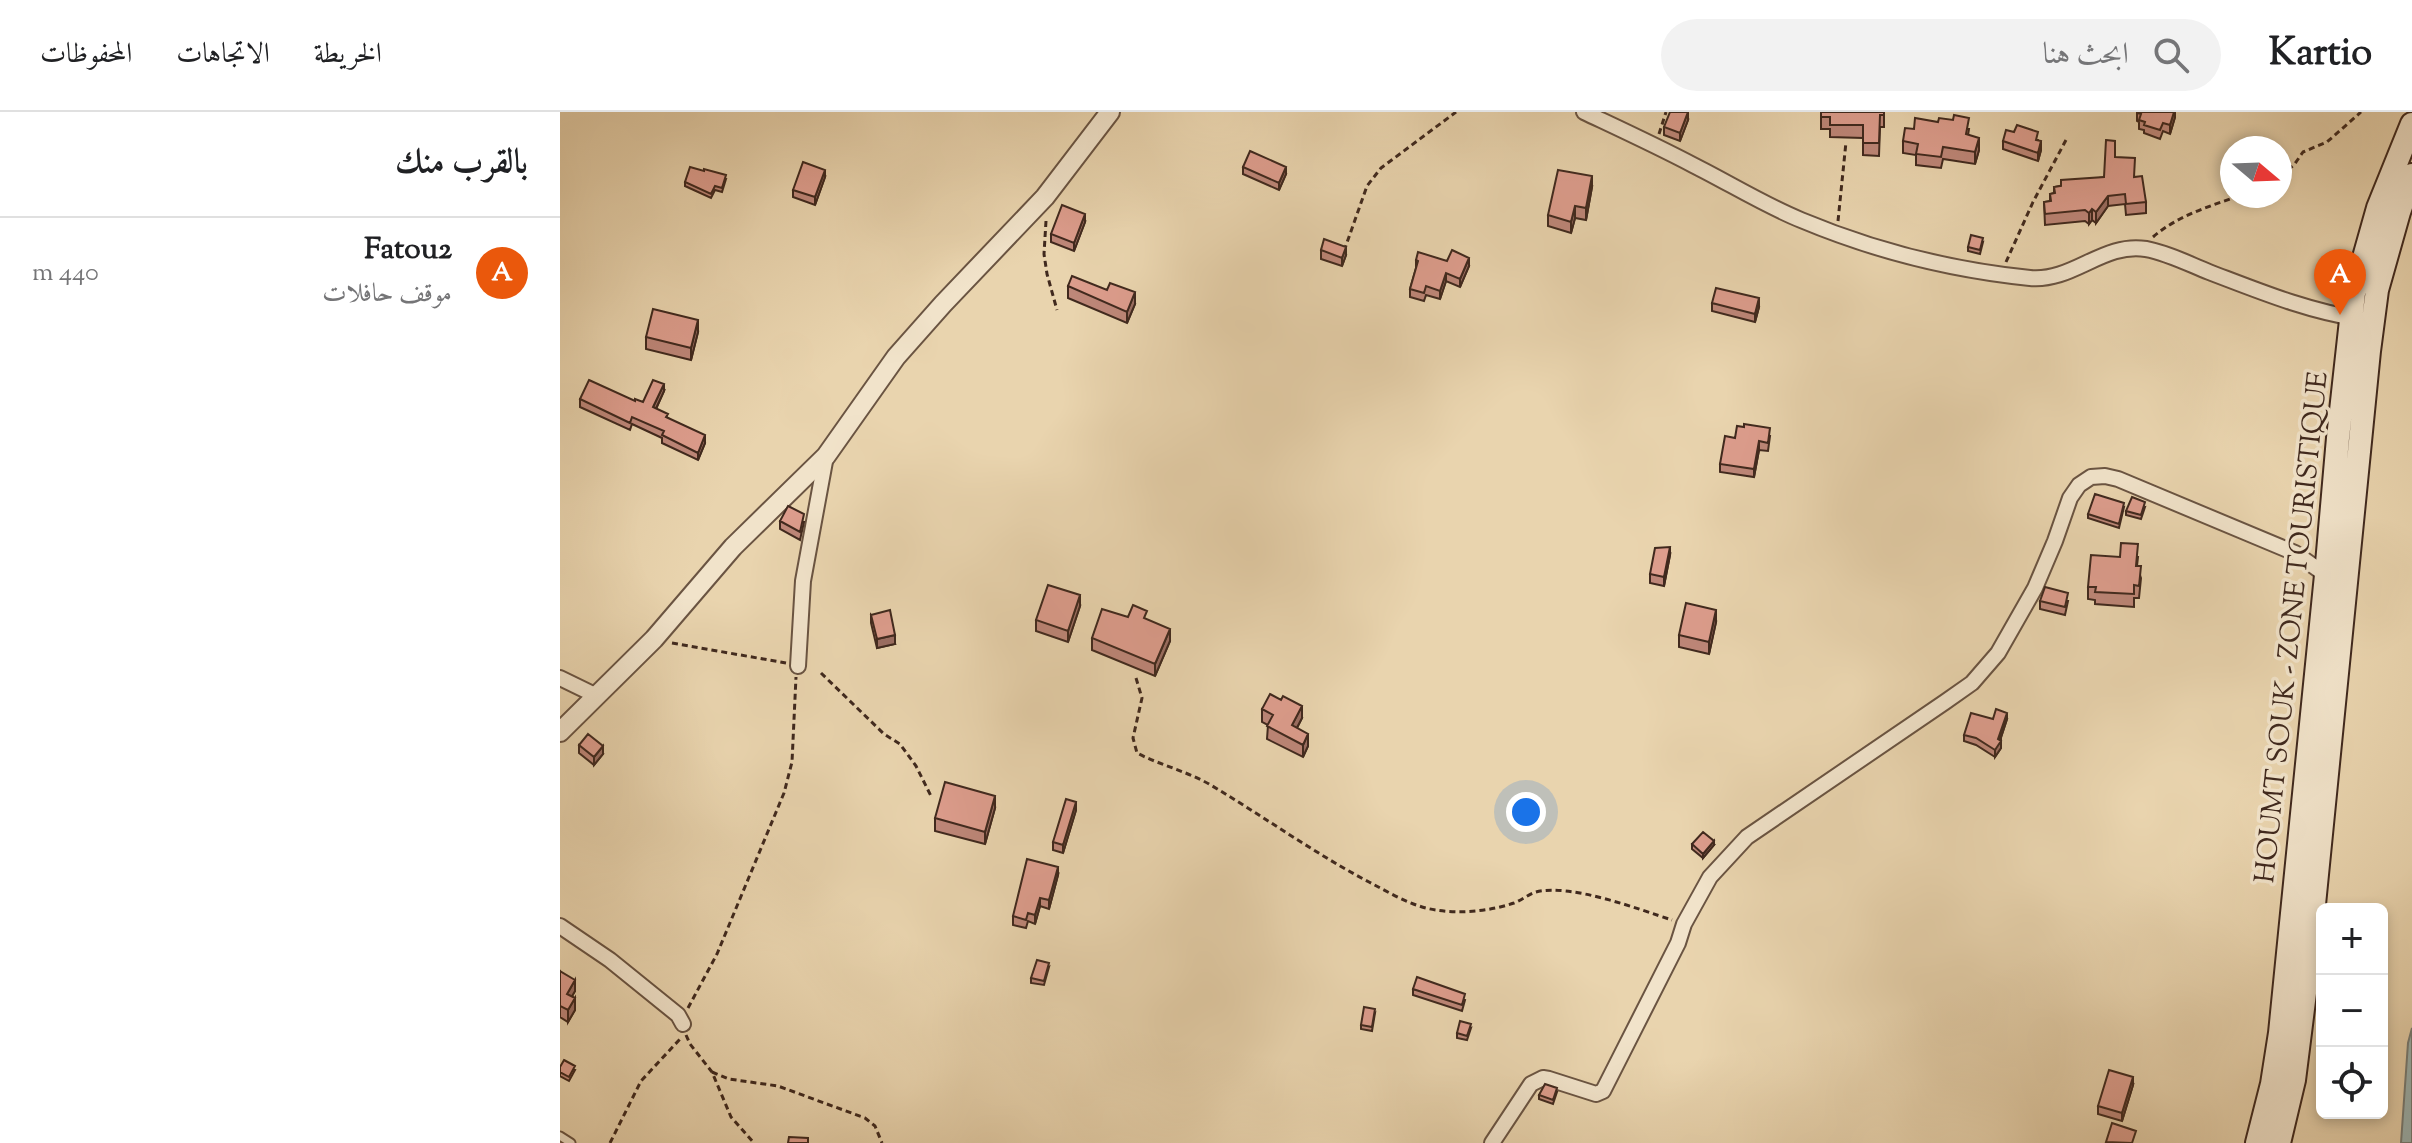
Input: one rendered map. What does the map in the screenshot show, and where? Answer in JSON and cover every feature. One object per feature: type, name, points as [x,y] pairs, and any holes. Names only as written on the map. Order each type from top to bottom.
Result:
[{"type":"main road","points":[[2362,319],[2354,293],[2378,208],[2412,124]]},
{"type":"main road","points":[[2279,1143],[2294,1080],[2306,985],[2336,577],[2362,319],[2386,258],[2412,175]]},
{"type":"main road","name":"HOUMT SOUK - ZONE TOURISTIQUE","points":[[2257,1143],[2272,1084],[2280,1033],[2336,577]]},
{"type":"street","points":[[560,732],[654,639],[733,547],[826,456],[896,357],[1045,197],[1110,112]]},
{"type":"street","points":[[1584,112],[1797,219],[1874,248],[1920,260],[2035,279],[2086,265],[2112,251],[2146,249],[2294,304],[2331,315],[2362,319]]},
{"type":"street","points":[[798,666],[803,581],[826,456]]},
{"type":"street","points":[[1492,1143],[1531,1084],[1537,1080],[1549,1079],[1596,1094],[1603,1091],[1710,877],[1747,837],[1963,689],[1991,663],[2035,588],[2070,498],[2079,485],[2091,477],[2118,479],[2295,553],[2336,577]]},
{"type":"street","points":[[560,678],[597,696]]},
{"type":"street","points":[[560,926],[610,960],[678,1015],[683,1024]]},
{"type":"lane","points":[[560,1136],[571,1143]]},
{"type":"path","points":[[1343,254],[1371,179],[1381,168],[1456,112]]},
{"type":"path","points":[[1655,145],[1666,112]]},
{"type":"path","points":[[2292,167],[2303,152],[2327,142],[2361,112]]},
{"type":"path","points":[[2003,274],[2033,202],[2066,140]]},
{"type":"path","points":[[1833,233],[1839,221],[1846,142]]},
{"type":"path","points":[[1045,197],[1044,254],[1057,310]]},
{"type":"path","points":[[2146,249],[2161,230],[2220,202]]},
{"type":"path","points":[[610,1143],[641,1081],[681,1037],[696,989],[717,954],[784,793],[792,762],[798,666],[654,639]]},
{"type":"path","points":[[821,673],[884,734],[900,744],[916,766],[931,796]]},
{"type":"path","points":[[1136,678],[1142,698],[1133,738],[1137,753],[1190,773],[1335,864],[1393,895],[1435,910],[1465,912],[1516,902],[1536,892],[1573,893],[1619,902],[1684,924]]},
{"type":"path","points":[[683,1024],[690,1044],[712,1072],[731,1117],[754,1143]]},
{"type":"path","points":[[712,1072],[729,1079],[778,1086],[865,1118],[875,1126],[882,1143]]},
{"type":"water","points":[[2412,1028],[2412,1143],[2401,1143],[2408,1043]]},
{"type":"building","points":[[1670,112],[1688,112],[1680,133],[1664,127]]},
{"type":"building","points":[[1821,112],[1884,112],[1880,115],[1879,143],[1863,143],[1863,125],[1830,125],[1830,117],[1821,117]]},
{"type":"building","points":[[2137,112],[2174,112],[2170,125],[2163,123],[2160,130],[2144,125],[2145,122],[2139,120],[2141,114]]},
{"type":"building","points":[[1954,115],[1969,118],[1966,134],[1979,138],[1975,152],[1943,147],[1941,157],[1916,154],[1918,144],[1903,141],[1905,128],[1914,129],[1915,118],[1938,122],[1939,118],[1953,120]]},
{"type":"building","points":[[2017,125],[2038,132],[2036,140],[2041,141],[2038,153],[2003,141],[2006,130],[2014,132]]},
{"type":"building","points":[[2106,140],[2115,141],[2115,157],[2135,158],[2134,177],[2142,176],[2146,202],[2126,204],[2125,194],[2108,196],[2096,212],[2092,209],[2089,213],[2085,210],[2045,214],[2044,202],[2051,201],[2050,194],[2055,193],[2054,187],[2061,186],[2061,180],[2104,177]]},
{"type":"building","points":[[1250,151],[1286,167],[1279,183],[1243,167]]},
{"type":"building","points":[[803,162],[825,170],[815,197],[793,190]]},
{"type":"building","points":[[690,167],[726,175],[722,188],[715,186],[711,194],[685,182]]},
{"type":"building","points":[[1558,170],[1592,176],[1586,208],[1575,206],[1571,222],[1548,215]]},
{"type":"building","points":[[1062,205],[1085,214],[1074,243],[1051,234]]},
{"type":"building","points":[[1971,235],[1983,238],[1980,250],[1968,247]]},
{"type":"building","points":[[1324,239],[1346,247],[1342,258],[1321,250]]},
{"type":"building","points":[[1452,250],[1469,258],[1460,279],[1446,273],[1440,291],[1426,286],[1424,293],[1410,289],[1418,252],[1447,261]]},
{"type":"building","points":[[1072,276],[1107,290],[1110,283],[1135,292],[1127,312],[1068,286]]},
{"type":"building","points":[[1716,288],[1759,298],[1755,314],[1712,303]]},
{"type":"building","points":[[653,309],[698,320],[691,348],[646,337]]},
{"type":"building","points":[[589,380],[643,402],[653,380],[664,384],[653,407],[668,414],[666,417],[705,435],[698,453],[662,435],[664,431],[632,417],[630,423],[580,399]]},
{"type":"building","points":[[1744,424],[1770,428],[1768,443],[1759,441],[1754,469],[1720,464],[1725,436],[1735,438],[1737,426],[1744,427]]},
{"type":"building","points":[[2095,494],[2124,503],[2119,524],[2088,514]]},
{"type":"building","points":[[2132,497],[2145,502],[2141,515],[2126,511]]},
{"type":"building","points":[[788,506],[804,514],[800,532],[780,521]]},
{"type":"building","points":[[2121,543],[2138,544],[2136,566],[2141,566],[2139,586],[2134,585],[2134,594],[2095,592],[2096,587],[2088,587],[2091,555],[2120,557]]},
{"type":"building","points":[[1670,547],[1664,577],[1650,574],[1655,548]]},
{"type":"building","points":[[1048,585],[1080,595],[1068,631],[1036,620]]},
{"type":"building","points":[[2045,587],[2068,593],[2065,607],[2040,601]]},
{"type":"building","points":[[1686,603],[1716,610],[1709,642],[1679,635]]},
{"type":"building","points":[[1133,605],[1147,611],[1144,618],[1170,629],[1155,664],[1092,638],[1102,609],[1128,617]]},
{"type":"building","points":[[890,610],[895,635],[877,639],[871,615]]},
{"type":"building","points":[[1270,694],[1281,700],[1283,696],[1302,706],[1292,725],[1308,734],[1303,745],[1267,726],[1273,715],[1262,709]]},
{"type":"building","points":[[1996,709],[2007,713],[1998,739],[2001,741],[1995,750],[1976,738],[1964,735],[1971,713],[1993,719]]},
{"type":"building","points":[[588,734],[603,746],[594,757],[579,745]]},
{"type":"building","points":[[945,782],[995,796],[985,832],[935,818]]},
{"type":"building","points":[[1066,799],[1076,802],[1063,845],[1053,842]]},
{"type":"building","points":[[1703,832],[1714,841],[1703,854],[1692,844]]},
{"type":"building","points":[[1027,859],[1058,867],[1049,900],[1040,898],[1035,915],[1028,913],[1026,920],[1013,916]]},
{"type":"building","points":[[1037,960],[1049,963],[1044,981],[1031,978]]},
{"type":"building","points":[[560,971],[575,980],[567,994],[575,998],[568,1010],[560,1006]]},
{"type":"building","points":[[1417,977],[1465,994],[1462,1005],[1413,989]]},
{"type":"building","points":[[1364,1007],[1375,1009],[1372,1027],[1361,1025]]},
{"type":"building","points":[[1460,1021],[1471,1024],[1467,1036],[1457,1033]]},
{"type":"building","points":[[564,1060],[575,1066],[569,1077],[560,1072]]},
{"type":"building","points":[[2109,1070],[2133,1077],[2122,1113],[2098,1106]]},
{"type":"building","points":[[1545,1084],[1557,1088],[1553,1100],[1539,1095]]},
{"type":"building","points":[[2112,1123],[2136,1131],[2132,1143],[2106,1142]]},
{"type":"building","points":[[789,1137],[808,1138],[808,1143],[788,1143]]},
{"type":"place","name":"Fatou2","points":[[2340,315]]}]
